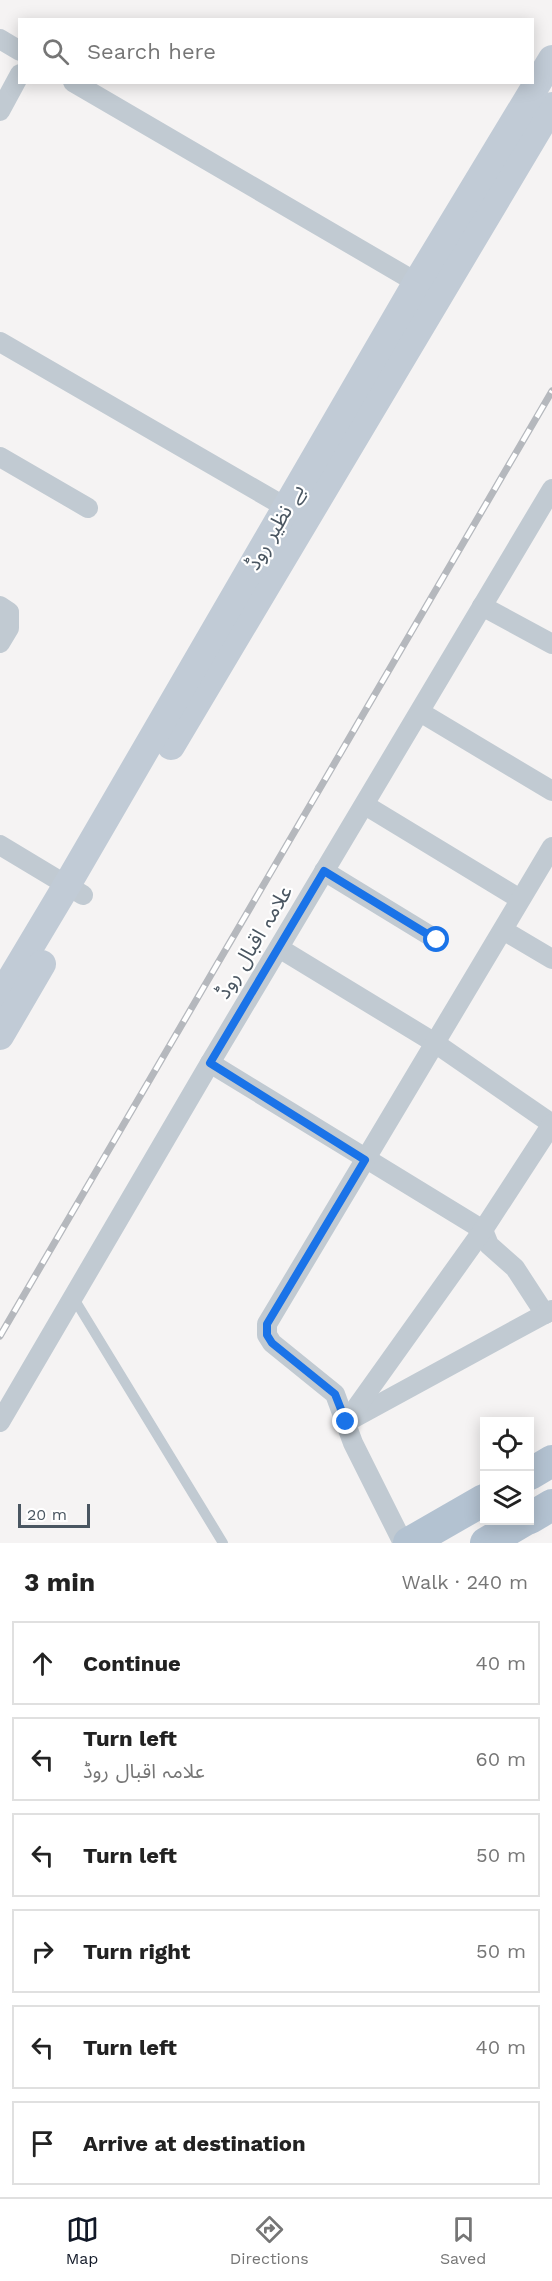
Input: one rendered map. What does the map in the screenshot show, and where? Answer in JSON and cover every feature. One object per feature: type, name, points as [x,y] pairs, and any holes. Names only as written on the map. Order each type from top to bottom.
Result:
[{"type":"main road","name":"بے نظیر روڈ","points":[[0,997],[75,890],[287,508],[428,289],[552,59]]},
{"type":"main road","points":[[0,1036],[75,890],[428,289],[552,106]]},
{"type":"main road","points":[[534,1472],[552,1461]]},
{"type":"main road","points":[[409,1543],[480,1502]]},
{"type":"main road","points":[[534,1516],[552,1505]]},
{"type":"main road","points":[[486,1543],[518,1525]]},
{"type":"street","points":[[0,39],[18,50]]},
{"type":"street","points":[[0,111],[18,78]]},
{"type":"street","points":[[76,84],[428,289]]},
{"type":"street","points":[[0,342],[287,508]]},
{"type":"street","points":[[0,457],[88,508]]},
{"type":"street","name":"علامہ اقبال روڈ","points":[[0,1422],[210,1063],[552,490]]},
{"type":"street","points":[[0,606],[9,612],[9,628],[0,643]]},
{"type":"street","points":[[482,606],[552,644]]},
{"type":"street","points":[[420,712],[552,791]]},
{"type":"street","points":[[365,805],[520,900]]},
{"type":"street","points":[[0,845],[75,890]]},
{"type":"street","points":[[403,1543],[353,1443],[335,1394],[272,1343],[267,1335],[267,1324],[552,847]]},
{"type":"street","points":[[324,871],[437,940]]},
{"type":"street","points":[[503,930],[552,958]]},
{"type":"street","points":[[279,948],[435,1043],[552,1124],[483,1230],[346,1422]]},
{"type":"street","points":[[210,1063],[365,1160],[483,1230],[489,1245],[515,1268],[548,1312],[346,1422]]},
{"type":"lane","points":[[73,1297],[223,1543]]},
{"type":"railway","points":[[0,1336],[552,391]]},
{"type":"route","points":[[346,1422],[335,1394],[272,1343],[267,1335],[267,1324],[365,1160],[210,1063],[324,871],[437,940]]}]
